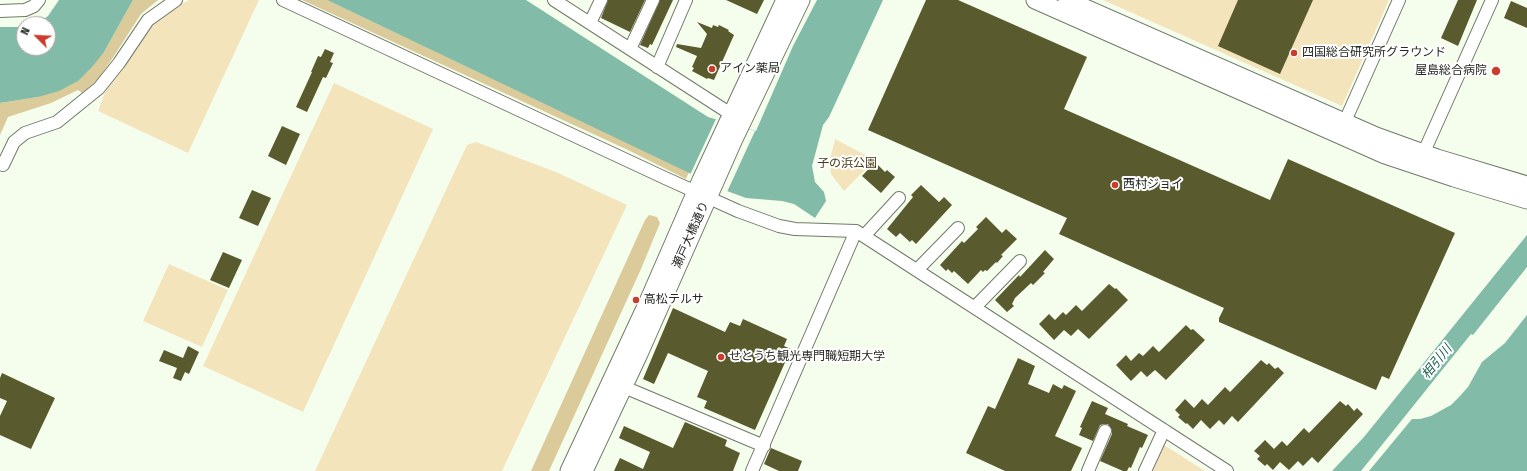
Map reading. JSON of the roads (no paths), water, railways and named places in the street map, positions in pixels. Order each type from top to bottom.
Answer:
[{"type":"street","points":[[0,11],[25,10],[34,6],[40,0]]},
{"type":"street","points":[[3,165],[14,142],[25,133],[57,122],[99,88],[119,63],[148,20],[176,0]]},
{"type":"street","points":[[283,0],[705,189],[738,210],[779,226],[796,229],[860,233],[1227,471]]},
{"type":"street","points":[[554,0],[657,67],[736,121]]},
{"type":"street","points":[[590,23],[601,0]]},
{"type":"street","points":[[630,50],[653,0]]},
{"type":"street","points":[[657,67],[686,0]]},
{"type":"street","name":"瀬戸大橋通り","points":[[569,471],[644,311],[705,189],[736,121],[785,0]]},
{"type":"street","name":"瀬戸大橋通り","points":[[736,121],[801,0]]},
{"type":"street","points":[[1034,0],[1341,128],[1527,185]]},
{"type":"street","points":[[1068,0],[1341,128],[1400,160],[1527,200]]},
{"type":"street","points":[[1341,128],[1399,0]]},
{"type":"street","points":[[1423,154],[1492,0]]},
{"type":"street","name":"瀬戸大橋通り","points":[[584,471],[624,387],[705,189]]},
{"type":"street","points":[[752,471],[860,233],[899,198]]},
{"type":"street","points":[[918,270],[958,228]]},
{"type":"street","points":[[975,307],[1020,261]]},
{"type":"street","points":[[624,387],[764,446]]},
{"type":"street","points":[[1145,471],[1164,430]]},
{"type":"street","points":[[1088,471],[1105,431]]},
{"type":"water","points":[[59,0],[133,0],[104,52],[78,81],[59,91],[38,97],[0,103],[0,27],[16,27],[16,56],[56,56],[56,16],[48,16]]},
{"type":"water","points":[[327,0],[526,0],[708,117],[756,131],[793,46],[817,0],[883,0],[829,117],[823,125],[812,166],[815,182],[824,192],[826,201],[815,218],[794,204],[782,201],[746,198],[727,191]]},
{"type":"water","name":"相引川","points":[[1527,235],[1527,267],[1361,471],[1332,471],[1364,437]]},
{"type":"water","points":[[1527,315],[1527,471],[1369,471],[1412,419],[1420,419],[1431,416],[1451,405],[1468,387],[1482,362],[1505,343]]},
{"type":"place","name":"四国総合研究所グラウンド","points":[[1294,53]]},
{"type":"place","name":"アイン薬局","points":[[712,69]]},
{"type":"place","name":"屋島総合病院","points":[[1496,71]]},
{"type":"place","name":"西村ジョイ","points":[[1115,185]]},
{"type":"place","name":"高松テルサ","points":[[636,300]]},
{"type":"place","name":"せとうち観光専門職短期大学","points":[[721,357]]},
{"type":"park label","name":"子の浜公園","points":[[847,164]]}]
